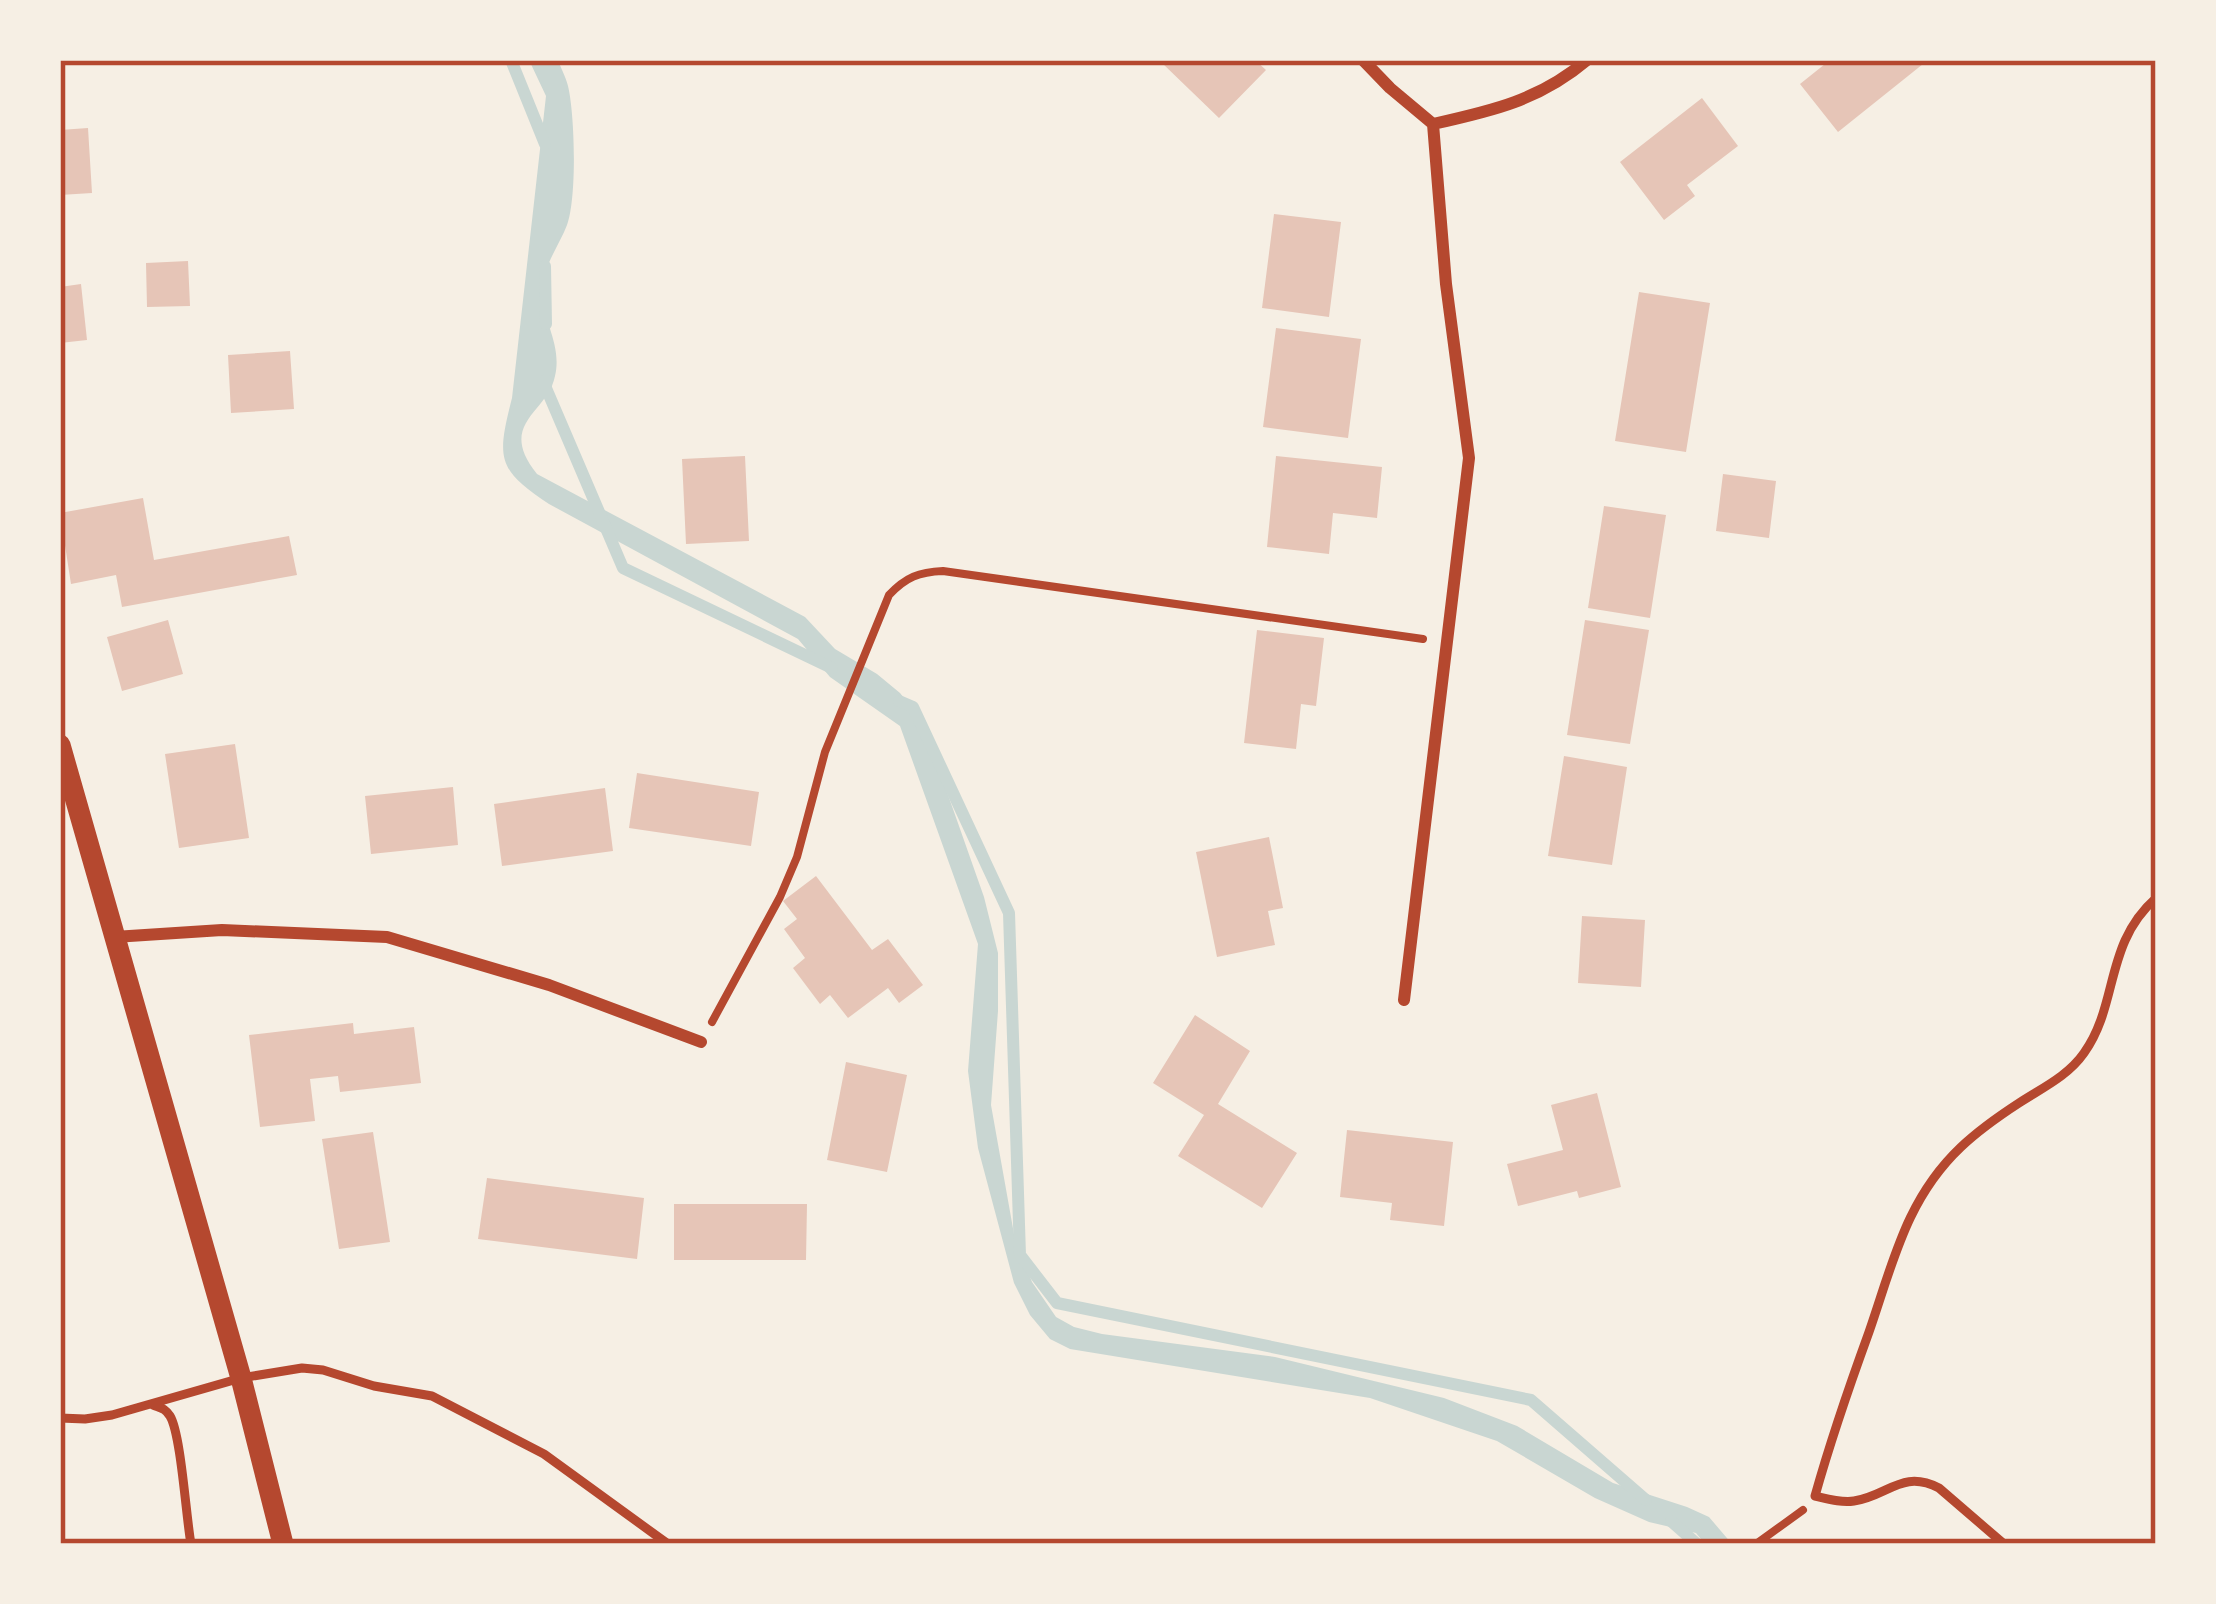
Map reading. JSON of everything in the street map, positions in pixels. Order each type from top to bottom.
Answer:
[{"type":"street","points":[[1363,60],[1433,124],[1446,284],[1469,458],[1404,1000]]},
{"type":"street","points":[[1433,124],[1499,110],[1562,82],[1587,60]]},
{"type":"street","points":[[60,745],[241,1378],[283,1544]]},
{"type":"street","points":[[113,937],[222,931],[387,937],[549,985],[701,1042]]},
{"type":"lane","points":[[2004,1544],[1929,1483],[1906,1481],[1851,1502],[1815,1496],[1840,1409],[1913,1208],[1961,1147],[2083,1056],[2099,1022],[2122,942],[2156,898]]},
{"type":"lane","points":[[60,1418],[85,1419],[241,1378],[302,1368],[322,1370],[374,1386],[432,1396],[544,1454],[668,1544]]},
{"type":"lane","points":[[150,1404],[170,1415],[176,1435],[191,1544]]},
{"type":"path","points":[[701,1042],[780,897],[797,857],[825,752],[890,595],[903,580],[943,571],[1448,643]]},
{"type":"path","points":[[1756,1544],[1815,1496]]},
{"type":"shaded area","points":[[529,60],[558,60],[570,99],[574,156],[567,225],[542,285],[557,365],[551,389],[523,430],[526,457],[537,474],[805,617],[835,649],[900,693],[922,721],[984,897],[998,953],[991,1105],[1014,1234],[1032,1282],[1056,1317],[1102,1334],[1275,1357],[1444,1398],[1517,1426],[1613,1483],[1709,1517],[1732,1544],[1705,1544],[1696,1533],[1649,1522],[1595,1498],[1497,1441],[1370,1398],[1070,1349],[1050,1339],[1030,1315],[1014,1283],[978,1148],[968,1071],[978,944],[900,726],[830,677],[798,639],[549,504],[519,481],[505,460],[504,435],[546,96]]},
{"type":"building","points":[[1255,60],[1266,70],[1219,118],[1162,63]]},
{"type":"building","points":[[1830,60],[1928,60],[1838,132],[1800,84]]},
{"type":"building","points":[[1702,98],[1738,146],[1687,185],[1695,196],[1664,220],[1620,162]]},
{"type":"building","points":[[88,128],[92,193],[60,195],[60,130]]},
{"type":"building","points":[[1274,214],[1341,222],[1329,317],[1262,308]]},
{"type":"building","points":[[188,261],[190,306],[147,307],[146,263]]},
{"type":"building","points":[[81,284],[87,340],[60,343],[60,287]]},
{"type":"building","points":[[1639,292],[1710,303],[1686,452],[1615,441]]},
{"type":"building","points":[[1276,328],[1361,339],[1348,438],[1263,427]]},
{"type":"building","points":[[290,351],[294,409],[231,413],[228,355]]},
{"type":"building","points":[[745,456],[749,541],[686,544],[682,459]]},
{"type":"building","points":[[1276,456],[1382,467],[1377,518],[1333,513],[1329,554],[1267,547]]},
{"type":"building","points":[[1723,474],[1776,481],[1769,538],[1716,531]]},
{"type":"building","points":[[143,498],[154,560],[289,536],[297,575],[122,607],[116,575],[71,584],[60,513]]},
{"type":"building","points":[[1604,506],[1666,515],[1650,618],[1588,608]]},
{"type":"building","points":[[168,620],[183,674],[122,691],[107,637]]},
{"type":"building","points":[[1585,620],[1649,630],[1630,744],[1567,735]]},
{"type":"building","points":[[1257,630],[1324,638],[1316,706],[1301,704],[1296,749],[1244,743]]},
{"type":"building","points":[[235,744],[249,838],[179,848],[165,754]]},
{"type":"building","points":[[1564,756],[1627,767],[1612,865],[1548,856]]},
{"type":"building","points":[[637,773],[759,792],[751,846],[629,828]]},
{"type":"building","points":[[453,787],[458,845],[371,854],[365,796]]},
{"type":"building","points":[[605,788],[613,851],[502,866],[494,804]]},
{"type":"building","points":[[1269,837],[1283,908],[1268,911],[1275,945],[1217,957],[1196,852]]},
{"type":"building","points":[[816,876],[872,950],[888,939],[923,985],[899,1003],[888,988],[848,1018],[830,995],[820,1004],[793,968],[805,958],[784,929],[797,919],[783,901]]},
{"type":"building","points":[[1582,916],[1645,920],[1641,987],[1578,983]]},
{"type":"building","points":[[1195,1015],[1250,1051],[1218,1104],[1297,1153],[1262,1208],[1178,1156],[1204,1115],[1153,1083]]},
{"type":"building","points":[[353,1023],[354,1034],[414,1027],[421,1083],[340,1092],[338,1076],[310,1079],[315,1121],[260,1127],[249,1035]]},
{"type":"building","points":[[846,1062],[907,1075],[887,1172],[827,1160]]},
{"type":"building","points":[[1597,1093],[1621,1187],[1579,1198],[1577,1191],[1518,1206],[1507,1164],[1563,1150],[1551,1105]]},
{"type":"building","points":[[1347,1130],[1453,1142],[1444,1226],[1390,1220],[1392,1203],[1340,1197]]},
{"type":"building","points":[[373,1132],[390,1242],[339,1249],[322,1139]]},
{"type":"building","points":[[487,1178],[644,1198],[637,1259],[478,1239]]},
{"type":"building","points":[[674,1204],[807,1204],[806,1260],[674,1260]]},
{"type":"waterway","points":[[511,60],[545,144]]},
{"type":"waterway","points":[[545,266],[546,324]]},
{"type":"waterway","points":[[546,380],[623,568],[832,668]]},
{"type":"waterway","points":[[899,701],[913,707],[1009,913],[1020,1255],[1057,1303],[1531,1400],[1646,1500]]},
{"type":"waterway","points":[[1671,1521],[1697,1544]]}]
